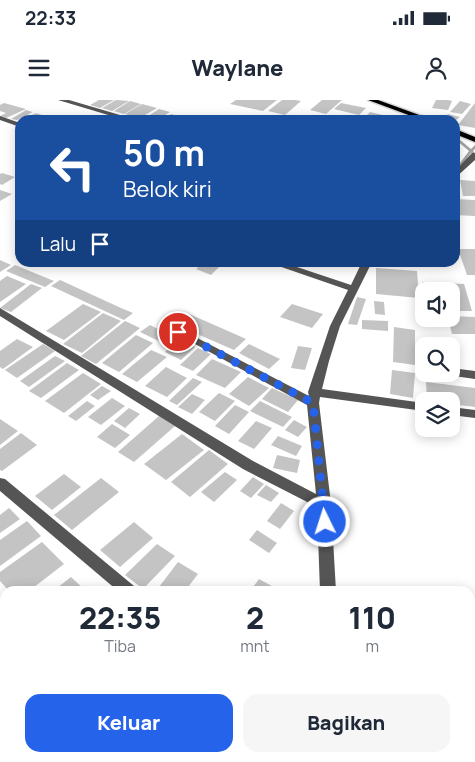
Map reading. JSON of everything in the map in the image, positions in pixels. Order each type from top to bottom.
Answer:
[{"type":"main road","points":[[371,100],[414,115]]},
{"type":"main road","points":[[460,133],[475,140]]},
{"type":"street","points":[[61,100],[115,115]]},
{"type":"street","points":[[0,118],[15,123]]},
{"type":"street","points":[[460,171],[475,155]]},
{"type":"street","points":[[286,267],[354,289]]},
{"type":"street","points":[[328,586],[324,504],[314,398],[335,326],[365,267]]},
{"type":"street","points":[[0,311],[248,464],[324,504]]},
{"type":"street","points":[[178,332],[314,398],[415,406]]},
{"type":"street","points":[[460,373],[475,375]]},
{"type":"street","points":[[460,412],[475,414]]},
{"type":"street","points":[[0,483],[123,586]]},
{"type":"building","points":[[99,100],[114,100],[100,108],[90,105]]},
{"type":"building","points":[[116,100],[129,101],[112,111],[102,108]]},
{"type":"building","points":[[236,100],[277,100],[263,111],[230,104]]},
{"type":"building","points":[[282,100],[301,101],[285,115],[268,111]]},
{"type":"building","points":[[322,100],[342,100],[326,114],[310,110]]},
{"type":"building","points":[[436,100],[452,101],[448,110],[432,108]]},
{"type":"building","points":[[130,101],[141,104],[124,114],[114,111]]},
{"type":"building","points":[[460,101],[471,104],[462,114],[450,112]]},
{"type":"building","points":[[4,103],[26,109],[6,118],[0,116],[6,113],[0,111],[0,105]]},
{"type":"building","points":[[341,103],[366,108],[359,115],[334,109]]},
{"type":"building","points":[[475,103],[475,128],[460,125],[460,122]]},
{"type":"building","points":[[142,104],[157,108],[145,115],[125,114]]},
{"type":"building","points":[[159,109],[170,112],[165,115],[150,115]]},
{"type":"building","points":[[26,110],[33,112],[27,115],[18,115]]},
{"type":"building","points":[[370,112],[383,115],[367,115]]},
{"type":"building","points":[[0,174],[15,177],[2,185],[0,184]]},
{"type":"building","points":[[460,180],[475,181],[475,196],[463,196]]},
{"type":"building","points":[[0,190],[12,194],[0,201]]},
{"type":"building","points":[[460,199],[475,200],[475,216],[460,215]]},
{"type":"building","points":[[460,249],[475,249],[475,275],[467,275],[460,255]]},
{"type":"building","points":[[0,260],[11,265],[0,272]]},
{"type":"building","points":[[15,265],[15,267],[20,267],[54,281],[45,287],[6,271]]},
{"type":"building","points":[[198,267],[219,267],[211,275],[196,269]]},
{"type":"building","points":[[376,268],[417,271],[418,282],[415,282],[415,298],[376,294]]},
{"type":"building","points":[[7,276],[26,284],[0,302],[0,281]]},
{"type":"building","points":[[60,280],[133,313],[124,320],[51,286]]},
{"type":"building","points":[[31,284],[42,288],[11,312],[0,308]]},
{"type":"building","points":[[460,284],[464,284],[472,311],[460,311]]},
{"type":"building","points":[[357,297],[366,299],[357,325],[348,324]]},
{"type":"building","points":[[374,301],[384,302],[385,315],[375,314]]},
{"type":"building","points":[[83,304],[101,312],[64,340],[46,331]]},
{"type":"building","points":[[292,304],[323,314],[312,328],[280,317]]},
{"type":"building","points":[[103,313],[121,321],[82,353],[63,344]]},
{"type":"building","points":[[187,313],[246,339],[234,350],[174,324]]},
{"type":"building","points":[[460,316],[475,317],[475,334],[452,334],[450,327],[460,327]]},
{"type":"building","points":[[362,320],[388,321],[388,331],[362,329]]},
{"type":"building","points":[[125,321],[140,328],[96,364],[81,356]]},
{"type":"building","points":[[150,325],[174,337],[165,344],[140,332]]},
{"type":"building","points":[[394,327],[415,330],[415,365],[393,362]]},
{"type":"building","points":[[136,335],[153,343],[119,372],[102,363]]},
{"type":"building","points":[[17,339],[33,347],[3,369],[0,367],[0,351]]},
{"type":"building","points":[[179,340],[195,347],[181,360],[165,352]]},
{"type":"building","points":[[43,344],[55,351],[17,378],[5,370]]},
{"type":"building","points":[[249,344],[280,359],[269,369],[239,353]]},
{"type":"building","points":[[298,346],[312,348],[305,370],[291,368]]},
{"type":"building","points":[[198,348],[211,354],[193,371],[180,365]]},
{"type":"building","points":[[151,350],[167,357],[137,382],[122,374]]},
{"type":"building","points":[[55,356],[65,361],[29,387],[20,381]]},
{"type":"building","points":[[212,359],[241,372],[225,388],[196,375]]},
{"type":"building","points":[[67,363],[79,370],[41,398],[29,391]]},
{"type":"building","points":[[166,367],[187,378],[167,397],[145,386]]},
{"type":"building","points":[[392,370],[415,373],[413,398],[390,394]]},
{"type":"building","points":[[83,373],[101,384],[64,413],[45,401]]},
{"type":"building","points":[[248,377],[269,388],[249,406],[229,394]]},
{"type":"building","points":[[193,378],[202,382],[177,405],[169,401]]},
{"type":"building","points":[[426,382],[475,388],[475,407],[460,405],[460,392],[427,392]]},
{"type":"building","points":[[102,386],[111,391],[98,400],[90,395]]},
{"type":"building","points":[[272,388],[298,400],[288,412],[262,399]]},
{"type":"building","points":[[219,393],[235,401],[215,421],[199,412]]},
{"type":"building","points":[[192,394],[205,400],[192,414],[178,407]]},
{"type":"building","points":[[112,398],[125,406],[101,425],[88,417]]},
{"type":"building","points":[[87,401],[95,406],[76,421],[68,416]]},
{"type":"building","points":[[260,401],[292,417],[283,427],[250,411]]},
{"type":"building","points":[[235,405],[249,412],[229,434],[215,426]]},
{"type":"building","points":[[129,408],[140,414],[125,428],[114,421]]},
{"type":"building","points":[[159,416],[175,426],[134,462],[118,452]]},
{"type":"building","points":[[0,419],[18,431],[0,445]]},
{"type":"building","points":[[294,420],[307,427],[298,437],[285,430]]},
{"type":"building","points":[[256,421],[272,428],[254,449],[238,441]]},
{"type":"building","points":[[112,424],[130,435],[115,448],[97,437]]},
{"type":"building","points":[[21,433],[37,445],[2,471],[0,470],[0,449]]},
{"type":"building","points":[[182,434],[204,450],[166,480],[144,464]]},
{"type":"building","points":[[278,436],[302,446],[296,456],[271,445]]},
{"type":"building","points":[[209,450],[228,464],[190,497],[171,482]]},
{"type":"building","points":[[277,455],[300,460],[297,473],[273,468]]},
{"type":"building","points":[[225,472],[237,480],[214,502],[201,492]]},
{"type":"building","points":[[64,474],[81,487],[52,510],[35,496]]},
{"type":"building","points":[[253,477],[264,484],[251,498],[240,491]]},
{"type":"building","points":[[101,478],[119,492],[72,530],[54,515]]},
{"type":"building","points":[[266,485],[279,493],[271,502],[257,495]]},
{"type":"building","points":[[281,503],[294,511],[280,529],[267,521]]},
{"type":"building","points":[[9,508],[20,519],[0,533],[0,515]]},
{"type":"building","points":[[27,521],[41,536],[0,566],[0,540]]},
{"type":"building","points":[[134,522],[153,538],[120,567],[100,550]]},
{"type":"building","points":[[257,530],[277,543],[269,553],[249,540]]},
{"type":"building","points":[[42,542],[64,564],[35,586],[4,586],[0,581],[0,572]]},
{"type":"building","points":[[157,544],[175,556],[146,586],[139,586],[125,575]]},
{"type":"building","points":[[178,562],[198,574],[189,586],[160,586]]},
{"type":"building","points":[[71,577],[81,586],[59,586]]},
{"type":"building","points":[[259,579],[272,586],[254,586]]},
{"type":"waterway","points":[[460,141],[471,151]]},
{"type":"waterway","points":[[471,151],[475,146]]},
{"type":"waterway","points":[[460,166],[471,151]]},
{"type":"route","points":[[178,332],[313,403],[325,522]]}]
